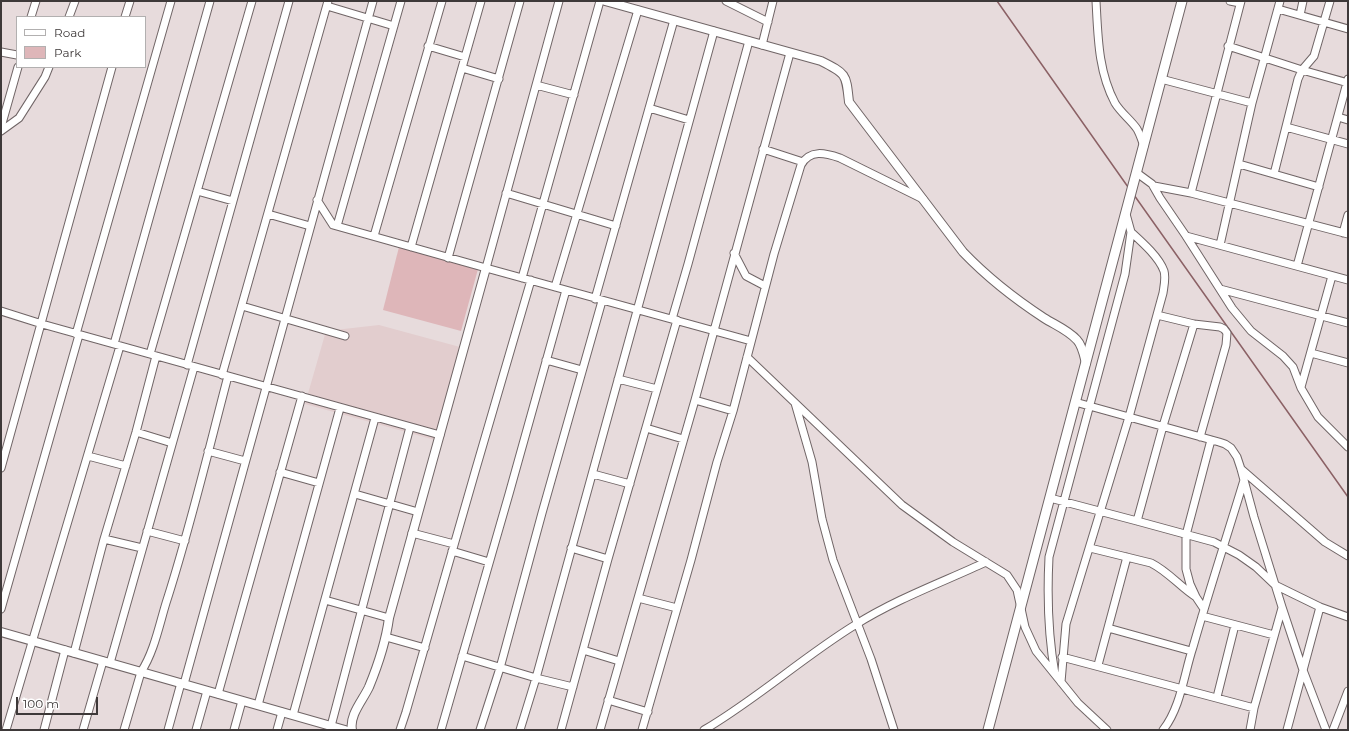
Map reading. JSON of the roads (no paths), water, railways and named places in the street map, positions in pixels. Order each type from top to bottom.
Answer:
[{"type":"main road","points":[[988,730],[1182,1]]},
{"type":"street","points":[[31,16],[36,1]]},
{"type":"street","points":[[69,16],[75,1]]},
{"type":"street","points":[[125,16],[130,1]]},
{"type":"street","points":[[1,609],[171,1]]},
{"type":"street","points":[[6,730],[88,456],[210,1]]},
{"type":"street","points":[[74,653],[104,539],[136,432],[153,355],[197,191],[252,1]]},
{"type":"street","points":[[83,730],[142,548],[172,443],[233,201],[289,1]]},
{"type":"street","points":[[168,730],[266,387],[372,1]]},
{"type":"street","points":[[337,226],[401,1]]},
{"type":"street","points":[[374,236],[442,1]]},
{"type":"street","points":[[411,247],[481,1]]},
{"type":"street","points":[[448,258],[520,1]]},
{"type":"street","points":[[352,730],[352,720],[368,688],[386,637],[389,618],[412,533],[559,1]]},
{"type":"street","points":[[522,278],[600,1]]},
{"type":"street","points":[[605,1],[750,41],[821,62],[839,70],[847,80],[849,102],[963,252],[978,268],[1043,318],[1068,332],[1078,341],[1086,362]]},
{"type":"street","points":[[726,1],[768,22]]},
{"type":"street","points":[[762,45],[773,1]]},
{"type":"street","points":[[1096,1],[1099,51],[1107,85],[1123,115],[1137,129],[1144,147]]},
{"type":"street","points":[[1191,193],[1240,2],[1230,1]]},
{"type":"street","points":[[1220,245],[1252,103],[1280,1]]},
{"type":"street","points":[[1300,14],[1303,1]]},
{"type":"street","points":[[1274,174],[1298,79],[1302,70],[1314,56],[1330,1]]},
{"type":"street","points":[[124,730],[141,672],[152,646],[181,558],[208,452],[242,306],[328,4],[394,26]]},
{"type":"street","points":[[1278,9],[1300,14],[1348,29]]},
{"type":"street","points":[[555,287],[638,10]]},
{"type":"street","points":[[480,730],[500,668],[582,370],[616,226],[674,20]]},
{"type":"street","points":[[520,730],[593,474],[714,31]]},
{"type":"street","points":[[561,730],[657,389],[688,264],[750,41]]},
{"type":"street","points":[[428,46],[465,57]]},
{"type":"street","points":[[1228,46],[1302,70],[1348,81],[1297,266]]},
{"type":"street","points":[[1,52],[16,55]]},
{"type":"street","points":[[600,730],[695,400],[734,253],[790,53]]},
{"type":"street","points":[[1,127],[18,68]]},
{"type":"street","points":[[1,131],[19,118],[45,77],[49,68]]},
{"type":"street","points":[[1,468],[112,68]]},
{"type":"street","points":[[462,68],[499,78]]},
{"type":"street","points":[[1161,78],[1252,103]]},
{"type":"street","points":[[536,85],[574,95]]},
{"type":"street","points":[[649,108],[689,120]]},
{"type":"street","points":[[1338,117],[1348,120]]},
{"type":"street","points":[[1286,128],[1348,144]]},
{"type":"street","points":[[763,149],[803,162]]},
{"type":"street","points":[[642,730],[732,411],[765,286],[803,162],[805,159],[818,154],[826,153],[840,158],[923,199]]},
{"type":"street","points":[[1239,164],[1319,187]]},
{"type":"street","points":[[1137,173],[1154,186],[1160,198],[1232,308],[1251,331],[1283,356],[1293,367],[1301,388],[1318,417],[1348,447]]},
{"type":"street","points":[[1154,186],[1191,193],[1345,233],[1348,215]]},
{"type":"street","points":[[197,191],[233,201]]},
{"type":"street","points":[[506,193],[616,226]]},
{"type":"street","points":[[317,200],[333,225],[598,300],[674,319],[750,341]]},
{"type":"street","points":[[268,214],[310,226]]},
{"type":"street","points":[[1055,675],[1050,645],[1048,571],[1052,546],[1125,274],[1131,232],[1126,214]]},
{"type":"street","points":[[1061,682],[1066,624],[1129,417],[1165,280],[1164,271],[1160,262],[1131,232]]},
{"type":"street","points":[[1186,236],[1348,280]]},
{"type":"street","points":[[734,253],[746,276],[765,286]]},
{"type":"street","points":[[1301,388],[1332,276]]},
{"type":"street","points":[[400,730],[531,280]]},
{"type":"street","points":[[1220,289],[1348,322]]},
{"type":"street","points":[[441,730],[566,290]]},
{"type":"street","points":[[242,306],[345,336]]},
{"type":"street","points":[[1,311],[225,376],[440,435]]},
{"type":"street","points":[[1157,315],[1194,324],[1220,327],[1227,333],[1227,338],[1200,437]]},
{"type":"street","points":[[1137,521],[1163,426],[1194,324]]},
{"type":"street","points":[[1311,353],[1348,362]]},
{"type":"street","points":[[746,357],[902,505],[953,542],[1002,571],[1010,579],[1017,590],[1025,627],[1036,651],[1078,703],[1107,730]]},
{"type":"street","points":[[546,360],[582,370]]},
{"type":"street","points":[[618,379],[657,389]]},
{"type":"street","points":[[218,694],[302,396]]},
{"type":"street","points":[[695,400],[732,411]]},
{"type":"street","points":[[1075,402],[1225,444],[1231,448],[1237,457],[1282,607],[1303,670],[1326,730]]},
{"type":"street","points":[[795,403],[812,462],[822,519],[832,560],[871,659],[894,730]]},
{"type":"street","points":[[258,705],[340,408]]},
{"type":"street","points":[[293,715],[375,418]]},
{"type":"street","points":[[331,726],[410,427]]},
{"type":"street","points":[[646,428],[683,439]]},
{"type":"street","points":[[136,432],[172,443]]},
{"type":"street","points":[[1211,440],[1186,535],[1186,569],[1190,584],[1203,612],[1235,625],[1274,635]]},
{"type":"street","points":[[208,452],[245,461]]},
{"type":"street","points":[[88,456],[126,466]]},
{"type":"street","points":[[1241,469],[1324,542],[1348,556]]},
{"type":"street","points":[[280,472],[319,483]]},
{"type":"street","points":[[593,474],[630,484]]},
{"type":"street","points":[[1163,730],[1173,716],[1191,651],[1244,480]]},
{"type":"street","points":[[354,494],[418,512]]},
{"type":"street","points":[[1050,498],[1137,521],[1224,547],[1256,567],[1275,585],[1320,607],[1348,617]]},
{"type":"street","points":[[147,531],[185,541]]},
{"type":"street","points":[[412,533],[453,547],[489,562]]},
{"type":"street","points":[[104,539],[142,548]]},
{"type":"street","points":[[571,548],[608,559]]},
{"type":"street","points":[[1090,548],[1152,564],[1160,568],[1187,592],[1196,597]]},
{"type":"street","points":[[1098,666],[1127,557]]},
{"type":"street","points":[[704,730],[857,624],[903,598],[986,562]]},
{"type":"street","points":[[638,598],[677,608]]},
{"type":"street","points":[[325,600],[389,618]]},
{"type":"street","points":[[1250,730],[1254,708],[1282,607]]},
{"type":"street","points":[[1287,730],[1320,607]]},
{"type":"street","points":[[1217,697],[1235,625]]},
{"type":"street","points":[[1108,628],[1191,651]]},
{"type":"street","points":[[1,632],[345,730]]},
{"type":"street","points":[[386,637],[425,648]]},
{"type":"street","points":[[44,730],[65,650]]},
{"type":"street","points":[[583,650],[619,661]]},
{"type":"street","points":[[462,656],[500,668],[573,687]]},
{"type":"street","points":[[1062,657],[1182,687],[1254,708]]},
{"type":"street","points":[[196,730],[208,691]]},
{"type":"street","points":[[1333,730],[1348,692]]},
{"type":"street","points":[[608,700],[648,712]]},
{"type":"street","points":[[234,730],[242,701]]},
{"type":"street","points":[[277,730],[282,712]]},
{"type":"waterway","points":[[997,1],[1128,187]]},
{"type":"waterway","points":[[1134,195],[1348,497]]}]
